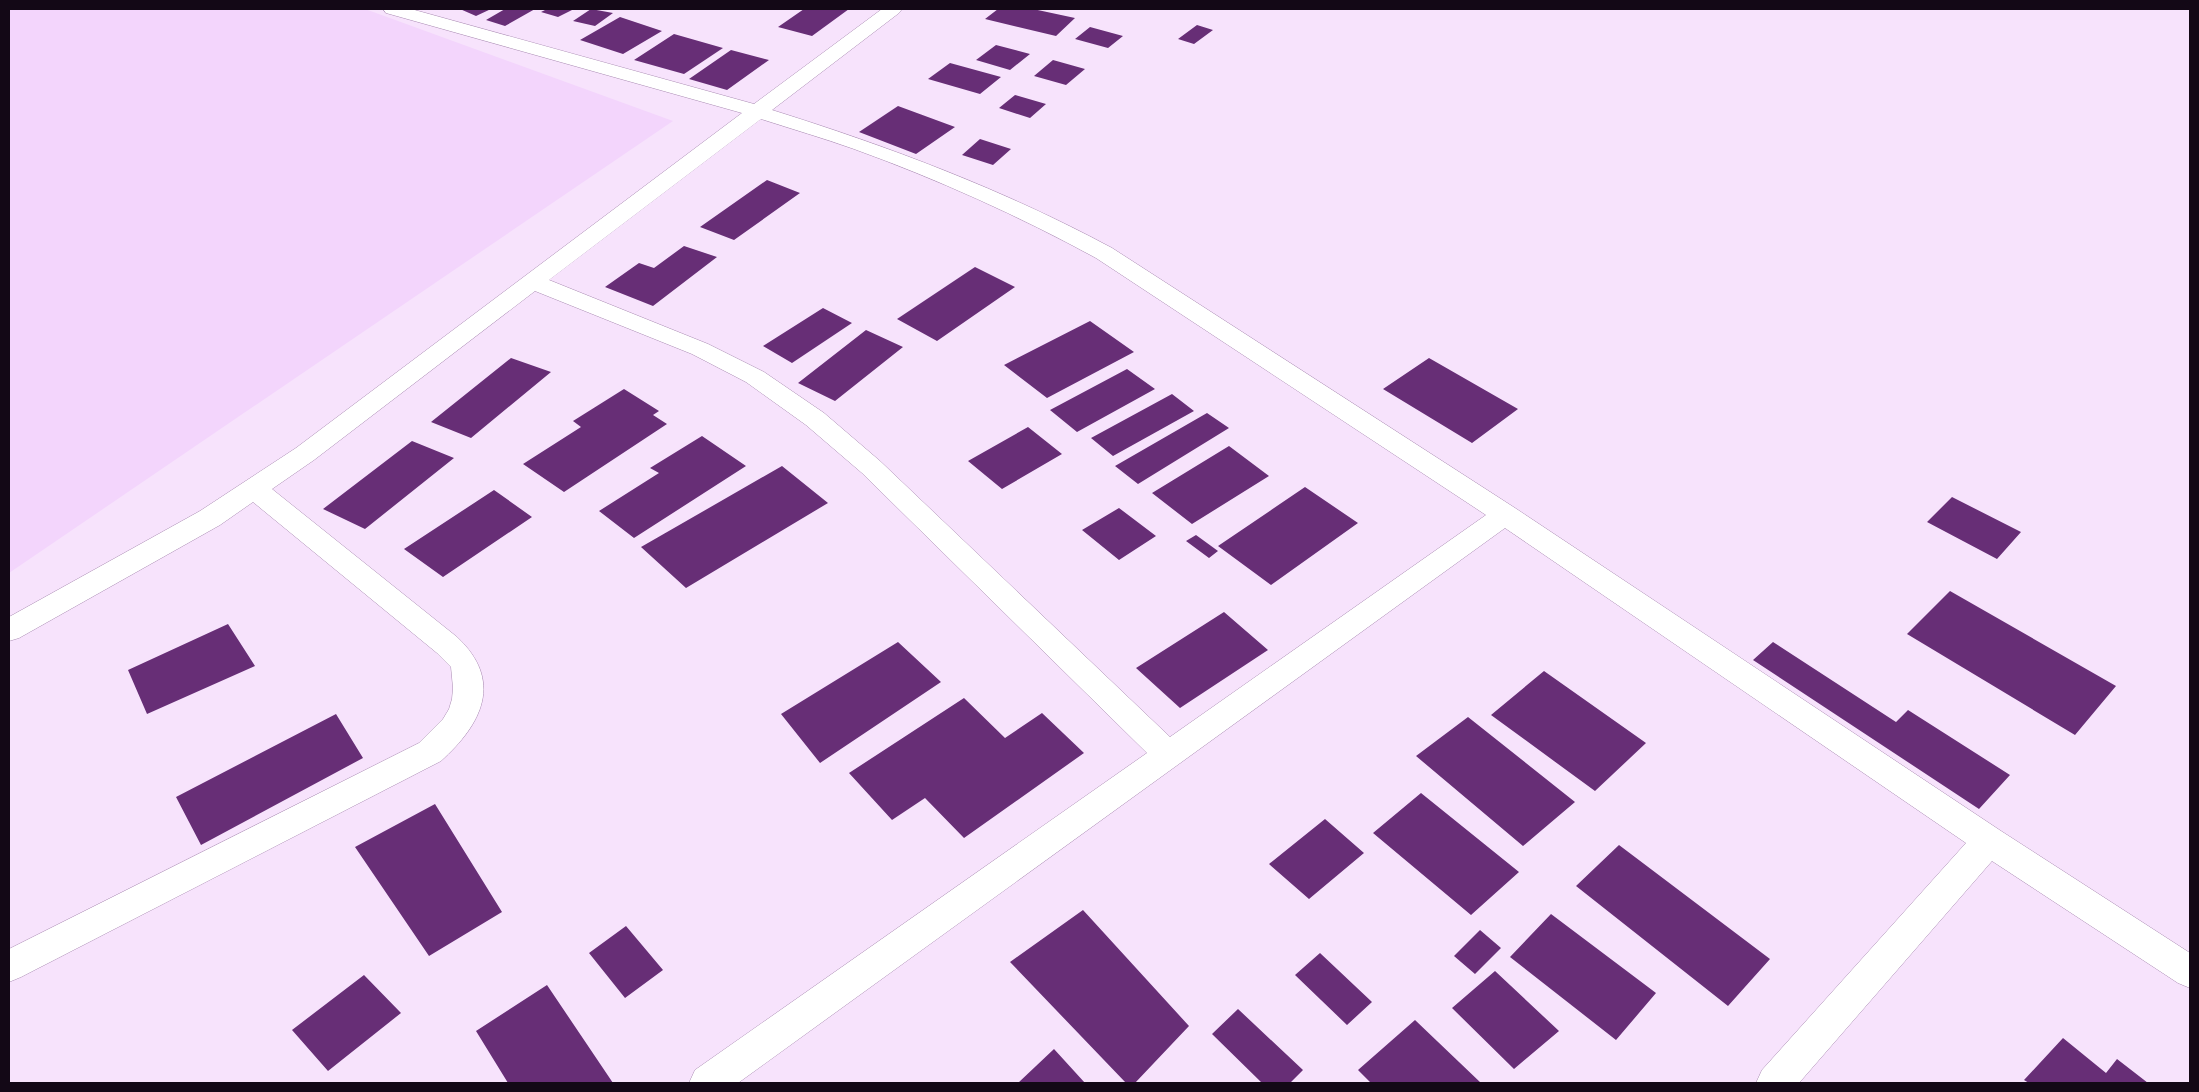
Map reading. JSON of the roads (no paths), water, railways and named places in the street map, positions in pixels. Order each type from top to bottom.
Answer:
[{"type":"street","points":[[392,9],[756,111],[862,145],[953,181],[1056,227],[1104,253],[1505,516],[1989,841],[2190,972]]},
{"type":"street","points":[[9,630],[210,518],[305,454],[531,281],[893,9]]},
{"type":"street","points":[[531,281],[700,349],[755,377],[815,419],[870,467],[1169,755]]},
{"type":"street","points":[[9,966],[430,752],[450,735],[462,718],[468,702],[468,683],[464,662],[447,645],[254,489]]},
{"type":"street","points":[[708,1083],[1505,516]]},
{"type":"street","points":[[1774,1083],[1989,841]]}]
